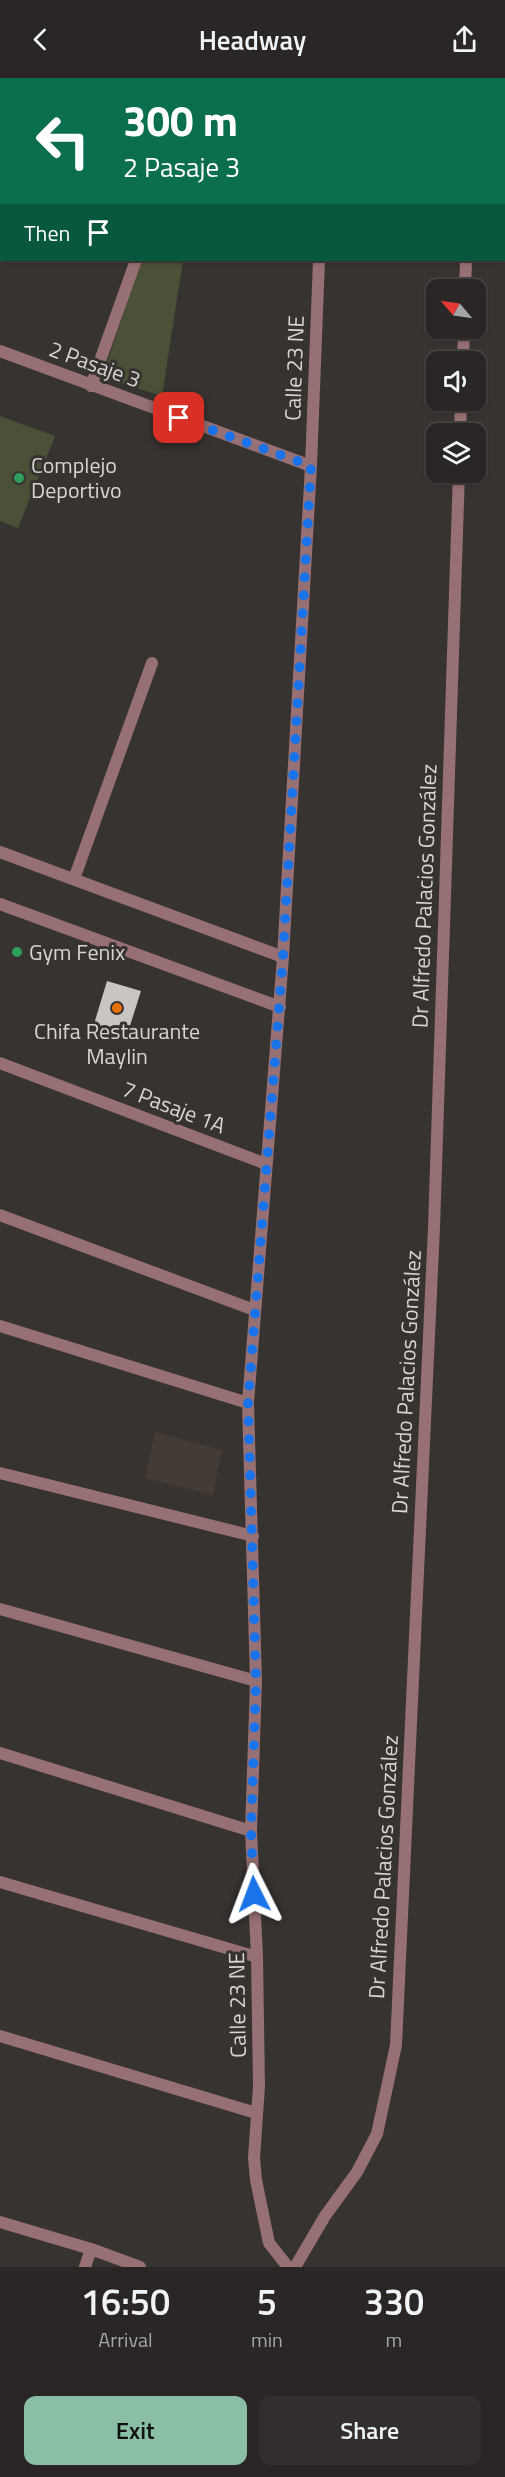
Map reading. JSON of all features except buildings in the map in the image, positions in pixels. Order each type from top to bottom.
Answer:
[{"type":"street","points":[[91,386],[136,261]]},
{"type":"street","name":"Calle 23 NE","points":[[288,2267],[269,2243],[256,2180],[254,2158],[259,2086],[257,1957],[251,1831],[256,1681],[248,1403],[280,1007],[311,466],[319,261]]},
{"type":"street","points":[[465,279],[466,261]]},
{"type":"street","name":"2 Pasaje 3","points":[[0,351],[311,466]]},
{"type":"street","name":"Dr Alfredo Palacios González","points":[[295,2267],[325,2216],[357,2172],[377,2134],[396,2045],[434,1228],[459,483]]},
{"type":"street","points":[[74,879],[152,663]]},
{"type":"street","points":[[0,852],[283,957]]},
{"type":"street","points":[[0,904],[280,1007]]},
{"type":"street","name":"7 Pasaje 1A","points":[[0,1063],[267,1164]]},
{"type":"street","points":[[0,1215],[254,1310]]},
{"type":"street","points":[[0,1326],[248,1403]]},
{"type":"street","points":[[0,1473],[253,1536]]},
{"type":"street","points":[[0,1609],[256,1681]]},
{"type":"street","points":[[0,1753],[251,1831]]},
{"type":"street","points":[[0,1882],[257,1957]]},
{"type":"street","points":[[0,2036],[256,2113]]},
{"type":"street","points":[[0,2222],[92,2249],[140,2267]]},
{"type":"street","points":[[85,2267],[92,2249]]},
{"type":"shaded area","points":[[155,1432],[222,1450],[213,1495],[145,1478]]},
{"type":"green space","points":[[142,261],[183,261],[162,396],[102,377]]},
{"type":"green space","name":"Complejo Deportivo","points":[[0,416],[55,436],[18,528],[0,521]]},
{"type":"place","name":"Complejo Deportivo","points":[[19,478]]},
{"type":"place","name":"Gym Fenix","points":[[17,952]]},
{"type":"place","name":"Chifa Restaurante Maylin","points":[[117,1008]]},
{"type":"route","points":[[179,418],[311,466],[280,1007],[248,1403],[256,1681],[251,1831],[254,1894]]}]
